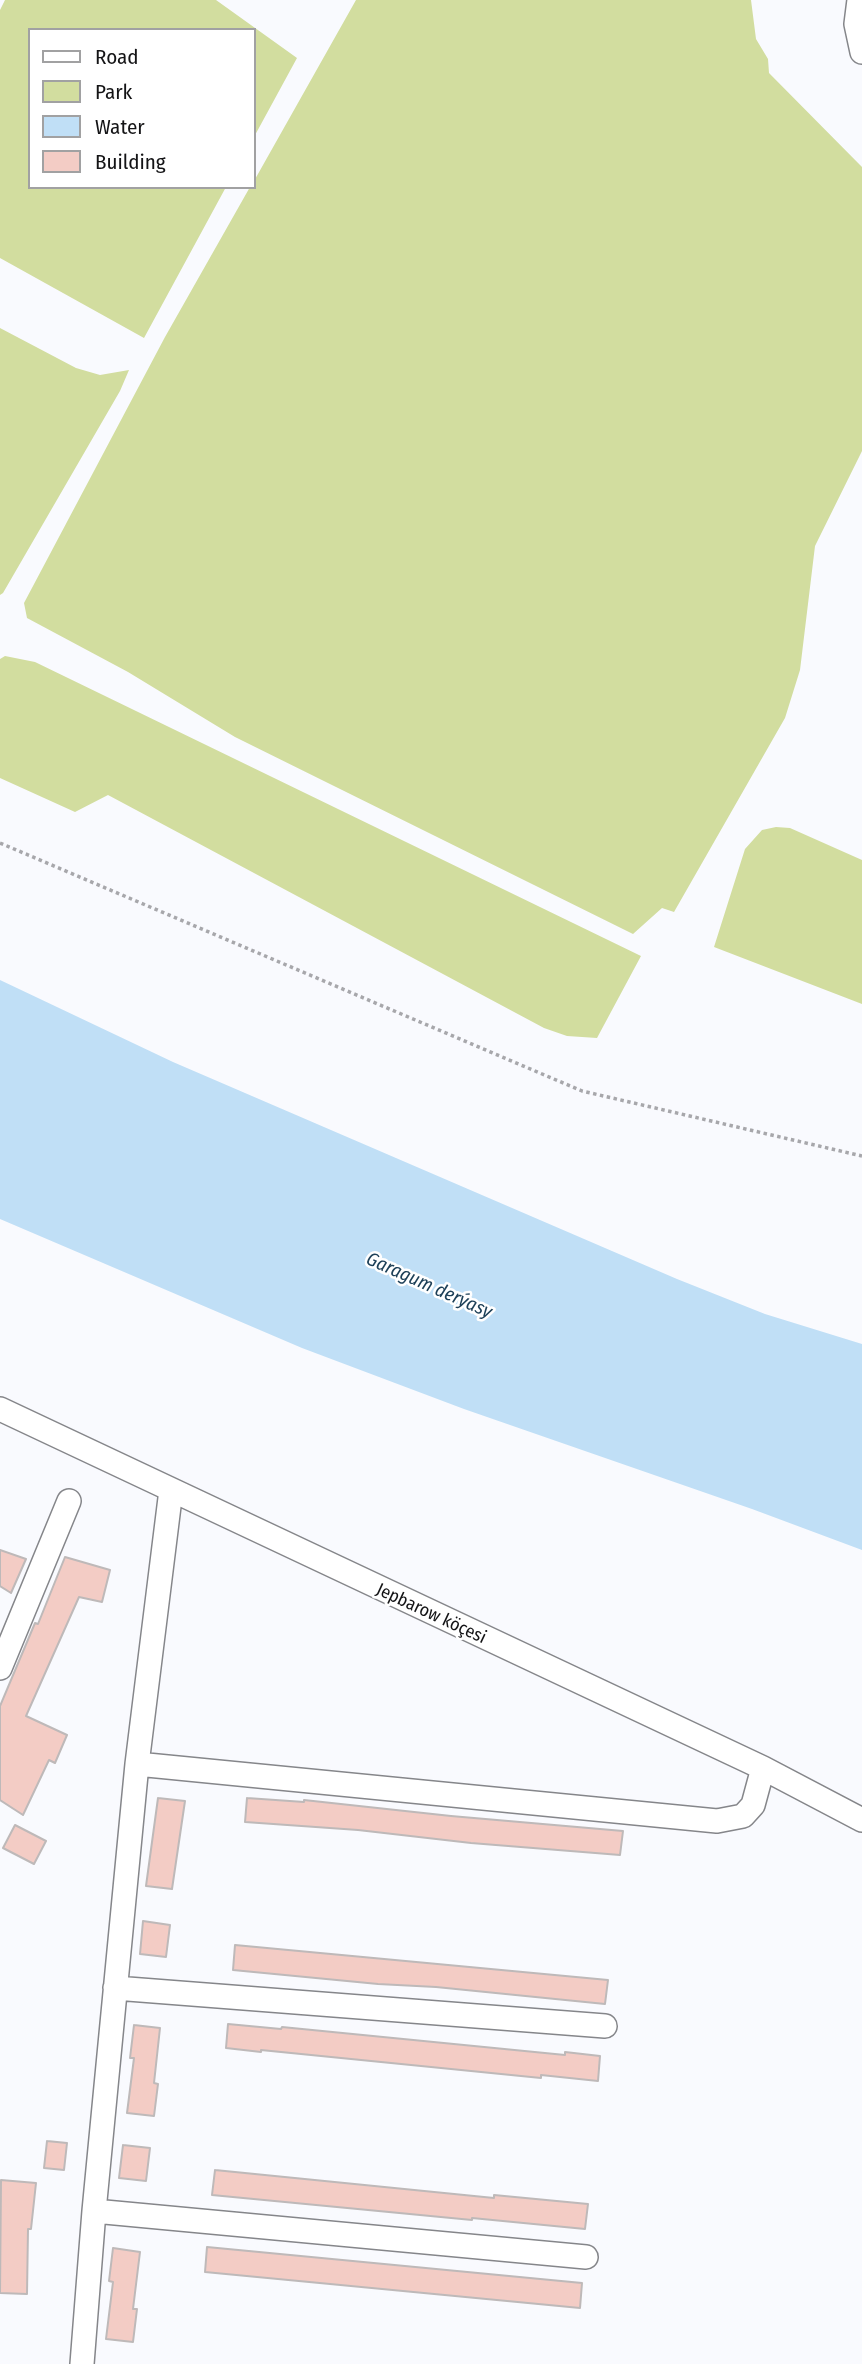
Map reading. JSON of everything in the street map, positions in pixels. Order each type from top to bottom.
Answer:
[{"type":"street","points":[[860,4],[856,24],[862,52]]},
{"type":"street","name":"Jepbarow köçesi","points":[[0,1409],[763,1768],[862,1820]]},
{"type":"street","points":[[82,2364],[137,1764],[171,1490]]},
{"type":"street","points":[[0,1668],[69,1501]]},
{"type":"street","points":[[137,1764],[717,1821],[743,1816],[754,1805],[763,1768]]},
{"type":"street","points":[[115,1988],[606,2026]]},
{"type":"street","points":[[94,2211],[586,2257]]},
{"type":"path","points":[[0,843],[582,1091],[862,1156]]},
{"type":"green space","points":[[5,0],[216,0],[255,28],[28,28],[28,189],[225,189],[144,338],[0,258],[0,10]]},
{"type":"green space","points":[[356,0],[751,0],[756,39],[768,59],[769,73],[862,167],[862,451],[815,546],[800,670],[785,718],[674,912],[662,908],[633,934],[235,737],[128,672],[27,618],[24,603],[165,337],[249,189],[256,189],[256,177]]},
{"type":"green space","points":[[256,29],[297,58],[256,133]]},
{"type":"green space","points":[[0,328],[76,368],[100,375],[129,370],[120,391],[0,595]]},
{"type":"green space","points":[[5,656],[35,662],[641,956],[597,1038],[567,1036],[544,1028],[108,795],[75,812],[0,778],[0,659]]},
{"type":"green space","points":[[790,828],[862,860],[862,1004],[714,947],[745,849],[762,830]]},
{"type":"water","name":"Garagum derýasy","points":[[0,980],[173,1062],[677,1279],[765,1314],[862,1344],[862,1550],[464,1409],[302,1348],[0,1219]]},
{"type":"building","points":[[0,1550],[26,1559],[11,1593],[0,1586]]},
{"type":"building","points":[[65,1557],[110,1570],[102,1602],[79,1597],[26,1716],[67,1735],[55,1763],[49,1760],[23,1815],[0,1800],[0,1706]]},
{"type":"building","points":[[158,1798],[185,1801],[172,1889],[146,1886]]},
{"type":"building","points":[[247,1798],[304,1800],[623,1831],[620,1855],[471,1843],[358,1830],[245,1822]]},
{"type":"building","points":[[15,1825],[46,1841],[34,1864],[3,1848]]},
{"type":"building","points":[[143,1921],[170,1925],[166,1957],[140,1954]]},
{"type":"building","points":[[235,1945],[608,1980],[605,2004],[233,1970]]},
{"type":"building","points":[[228,2024],[600,2056],[598,2081],[226,2048]]},
{"type":"building","points":[[134,2025],[160,2028],[154,2083],[158,2084],[154,2116],[127,2113],[134,2058],[130,2058]]},
{"type":"building","points":[[47,2141],[67,2143],[64,2170],[44,2168]]},
{"type":"building","points":[[123,2145],[150,2148],[146,2181],[119,2178]]},
{"type":"building","points":[[215,2170],[494,2198],[494,2195],[588,2204],[585,2229],[212,2195]]},
{"type":"building","points":[[1,2180],[36,2183],[31,2229],[28,2229],[27,2294],[0,2293]]},
{"type":"building","points":[[207,2247],[582,2283],[580,2308],[205,2272]]},
{"type":"building","points":[[113,2248],[140,2252],[133,2309],[137,2309],[133,2342],[106,2339],[113,2282],[109,2281]]}]
